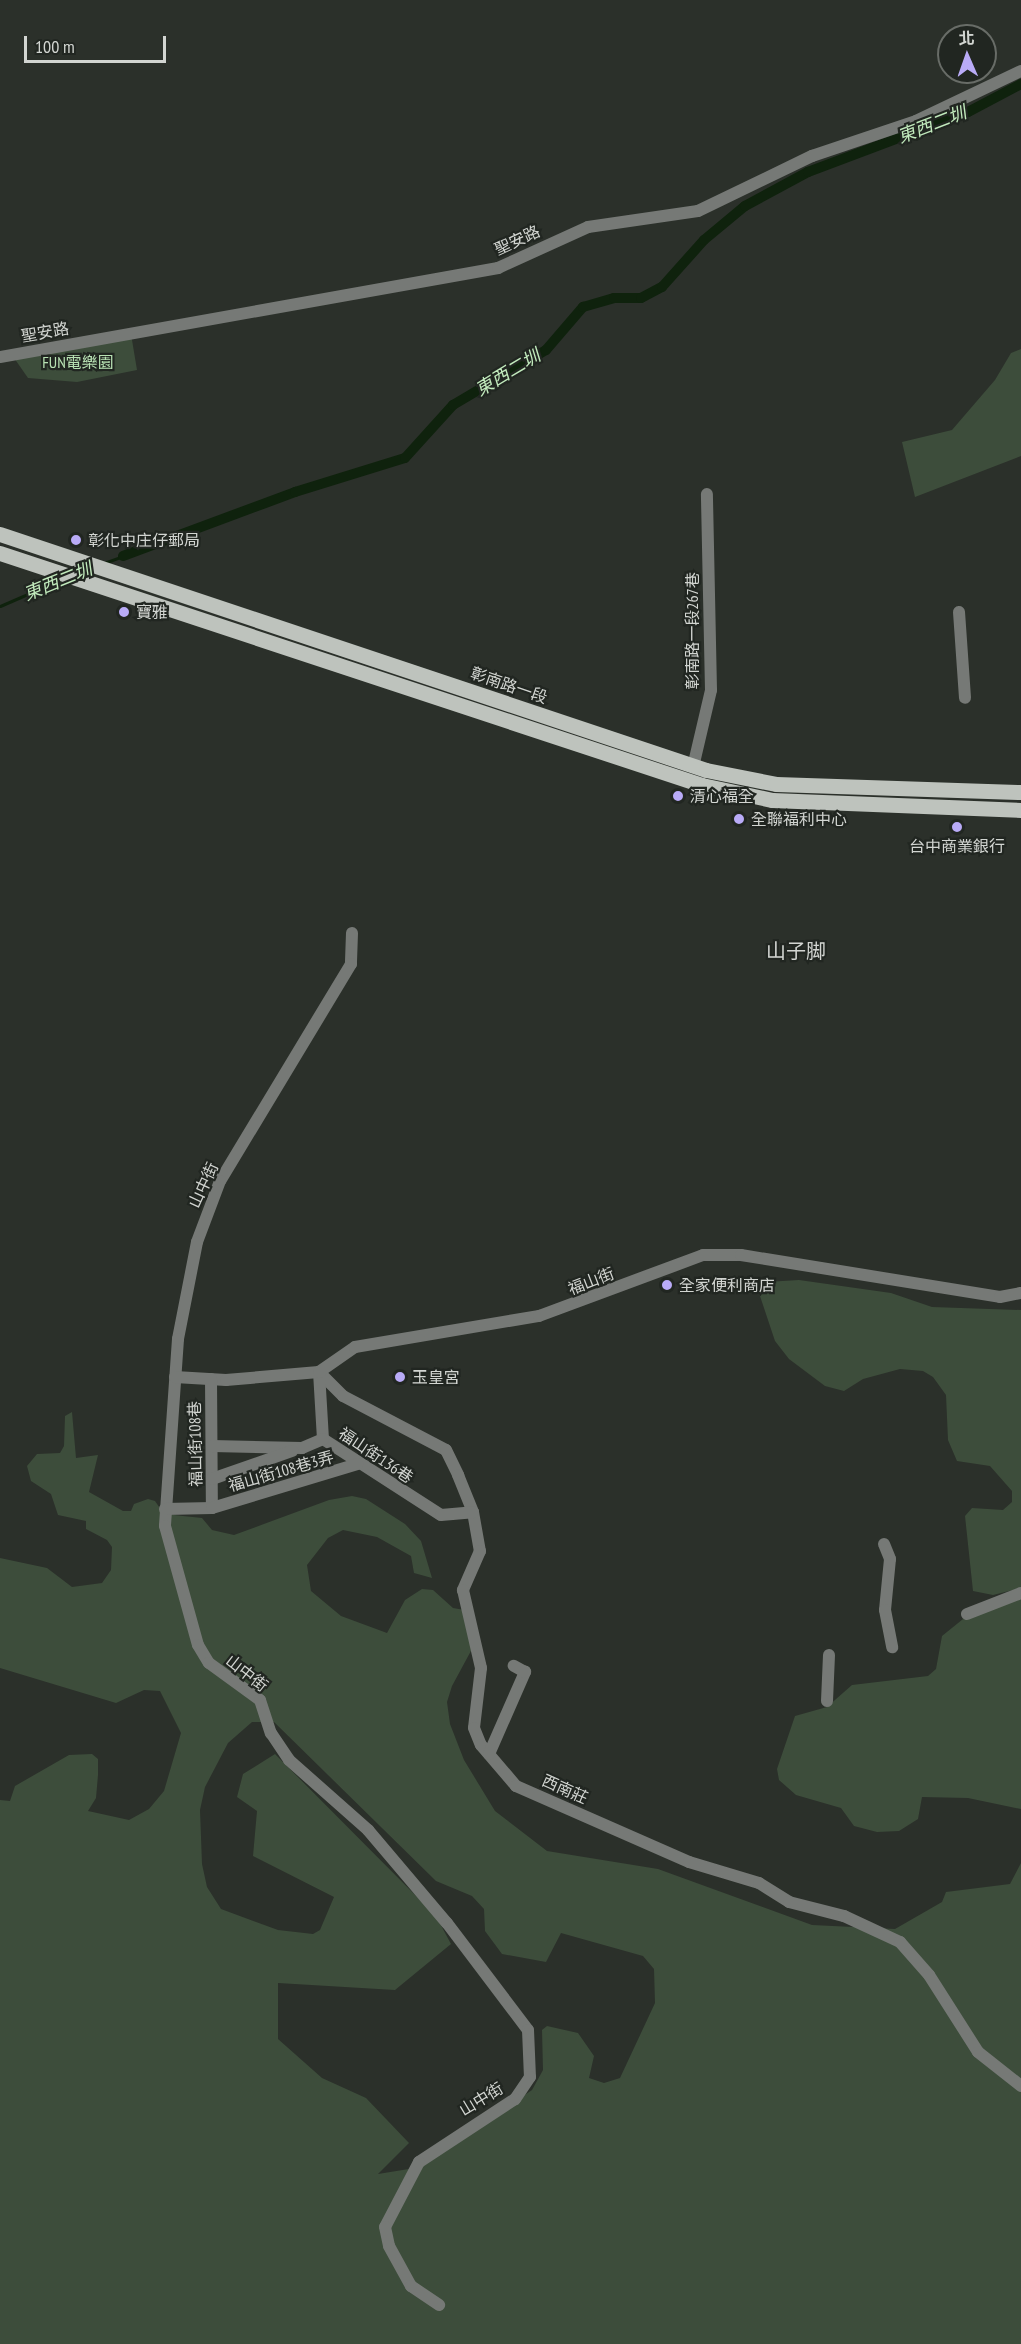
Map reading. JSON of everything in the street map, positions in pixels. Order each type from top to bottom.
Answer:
[{"type":"main road","name":"彰南路一段","points":[[0,534],[693,767],[776,784],[1021,792]]},
{"type":"main road","points":[[0,554],[702,785],[772,800],[1021,810]]},
{"type":"street","name":"聖安路","points":[[0,357],[498,268],[588,227],[698,211],[812,156],[916,121],[1021,71]]},
{"type":"street","name":"彰南路一段267巷","points":[[693,767],[711,690],[707,494]]},
{"type":"street","points":[[959,612],[965,698]]},
{"type":"street","name":"山中街","points":[[352,933],[351,964],[220,1181],[197,1242],[175,1377],[165,1509],[182,1595],[198,1645],[209,1663],[260,1700],[271,1733],[289,1760],[368,1830],[447,1923],[528,2030],[530,2077],[515,2099],[419,2162],[385,2227],[389,2246],[411,2286],[439,2305]]},
{"type":"street","name":"福山街","points":[[319,1372],[355,1347],[539,1316],[703,1255],[741,1255],[1000,1297],[1021,1293]]},
{"type":"street","points":[[175,1377],[211,1379],[319,1372]]},
{"type":"street","name":"福山街136巷","points":[[319,1372],[323,1439],[358,1464],[441,1515],[473,1512]]},
{"type":"street","name":"西南莊","points":[[319,1372],[343,1396],[446,1450],[473,1512],[480,1551],[463,1590],[481,1668],[474,1728],[489,1754],[516,1786],[689,1862],[759,1883],[789,1902],[844,1917],[900,1942],[929,1975],[978,2052],[1021,2086]]},
{"type":"street","name":"福山街108巷","points":[[211,1379],[212,1508]]},
{"type":"street","points":[[212,1479],[323,1439]]},
{"type":"street","points":[[212,1446],[302,1448]]},
{"type":"street","name":"福山街108巷3弄","points":[[165,1509],[212,1508],[358,1464]]},
{"type":"street","points":[[884,1544],[890,1559],[885,1610],[892,1647]]},
{"type":"street","points":[[967,1614],[1021,1593]]},
{"type":"street","points":[[827,1701],[829,1655]]},
{"type":"street","points":[[489,1754],[525,1672],[514,1666]]},
{"type":"green space","name":"FUN電樂園","points":[[131,334],[137,370],[77,382],[28,378],[12,355]]},
{"type":"green space","points":[[1021,349],[1021,456],[915,497],[902,442],[952,430],[995,380],[1011,353]]},
{"type":"green space","points":[[799,1280],[891,1293],[932,1307],[1021,1310],[1021,1588],[993,1595],[973,1591],[965,1516],[972,1508],[1003,1510],[1012,1502],[1012,1491],[990,1466],[957,1461],[948,1440],[946,1395],[933,1377],[923,1371],[900,1369],[863,1379],[844,1391],[825,1386],[789,1359],[775,1341],[757,1287],[766,1282]]},
{"type":"green space","points":[[72,1412],[76,1458],[98,1455],[89,1492],[123,1511],[131,1511],[134,1504],[148,1499],[155,1501],[164,1514],[202,1518],[212,1530],[234,1535],[329,1500],[352,1496],[366,1499],[405,1524],[421,1541],[432,1578],[414,1573],[411,1556],[377,1537],[343,1530],[328,1538],[307,1565],[311,1591],[341,1616],[387,1633],[405,1600],[422,1589],[433,1590],[453,1608],[470,1611],[472,1649],[452,1686],[447,1702],[450,1724],[464,1760],[495,1811],[547,1851],[658,1869],[812,1925],[895,1929],[942,1902],[946,1892],[1010,1884],[1021,1863],[1021,2344],[0,2344],[0,1800],[10,1801],[15,1786],[69,1755],[92,1754],[98,1759],[98,1775],[96,1798],[88,1811],[129,1820],[149,1809],[164,1791],[181,1733],[160,1691],[144,1690],[116,1703],[0,1668],[0,1558],[47,1568],[72,1587],[102,1583],[111,1570],[112,1547],[107,1540],[86,1529],[86,1521],[58,1515],[51,1494],[31,1481],[27,1466],[37,1454],[60,1453],[64,1446],[65,1416]],"holes":[[[252,1722],[274,1722],[436,1881],[472,1896],[484,1909],[485,1931],[502,1954],[546,1962],[561,1933],[643,1956],[654,1969],[655,2003],[620,2078],[604,2083],[589,2078],[594,2056],[578,2033],[547,2026],[542,2030],[543,2070],[532,2090],[415,2168],[378,2174],[409,2143],[366,2098],[322,2078],[278,2039],[278,1983],[395,1990],[451,1944],[436,1916],[275,1754],[243,1774],[237,1797],[257,1811],[253,1856],[334,1897],[320,1930],[313,1934],[278,1930],[221,1909],[207,1887],[202,1864],[200,1810],[205,1787],[228,1743]]]},
{"type":"green space","points":[[1021,1599],[1021,1809],[968,1798],[922,1797],[918,1819],[899,1831],[877,1832],[854,1826],[841,1808],[796,1795],[779,1780],[777,1769],[795,1716],[827,1707],[852,1685],[928,1676],[936,1669],[942,1636],[968,1615]]},
{"type":"waterway","name":"東西二圳","points":[[123,556],[295,492],[405,458],[453,405],[546,350],[583,307],[614,298],[641,298],[662,287],[704,240],[745,206],[808,172],[968,112],[1021,84]]},
{"type":"waterway","name":"東西二圳","points":[[104,563],[123,556]]},
{"type":"waterway","name":"東西二圳","points":[[0,606],[62,579]]},
{"type":"place","name":"彰化中庄仔郵局","points":[[76,540]]},
{"type":"place","name":"寶雅","points":[[124,612]]},
{"type":"place","name":"清心福全","points":[[678,796]]},
{"type":"place","name":"全聯福利中心","points":[[739,819]]},
{"type":"place","name":"台中商業銀行","points":[[957,827]]},
{"type":"place","name":"全家便利商店","points":[[667,1285]]},
{"type":"place","name":"玉皇宮","points":[[400,1377]]},
{"type":"district","name":"山子脚","points":[[796,951]]}]
